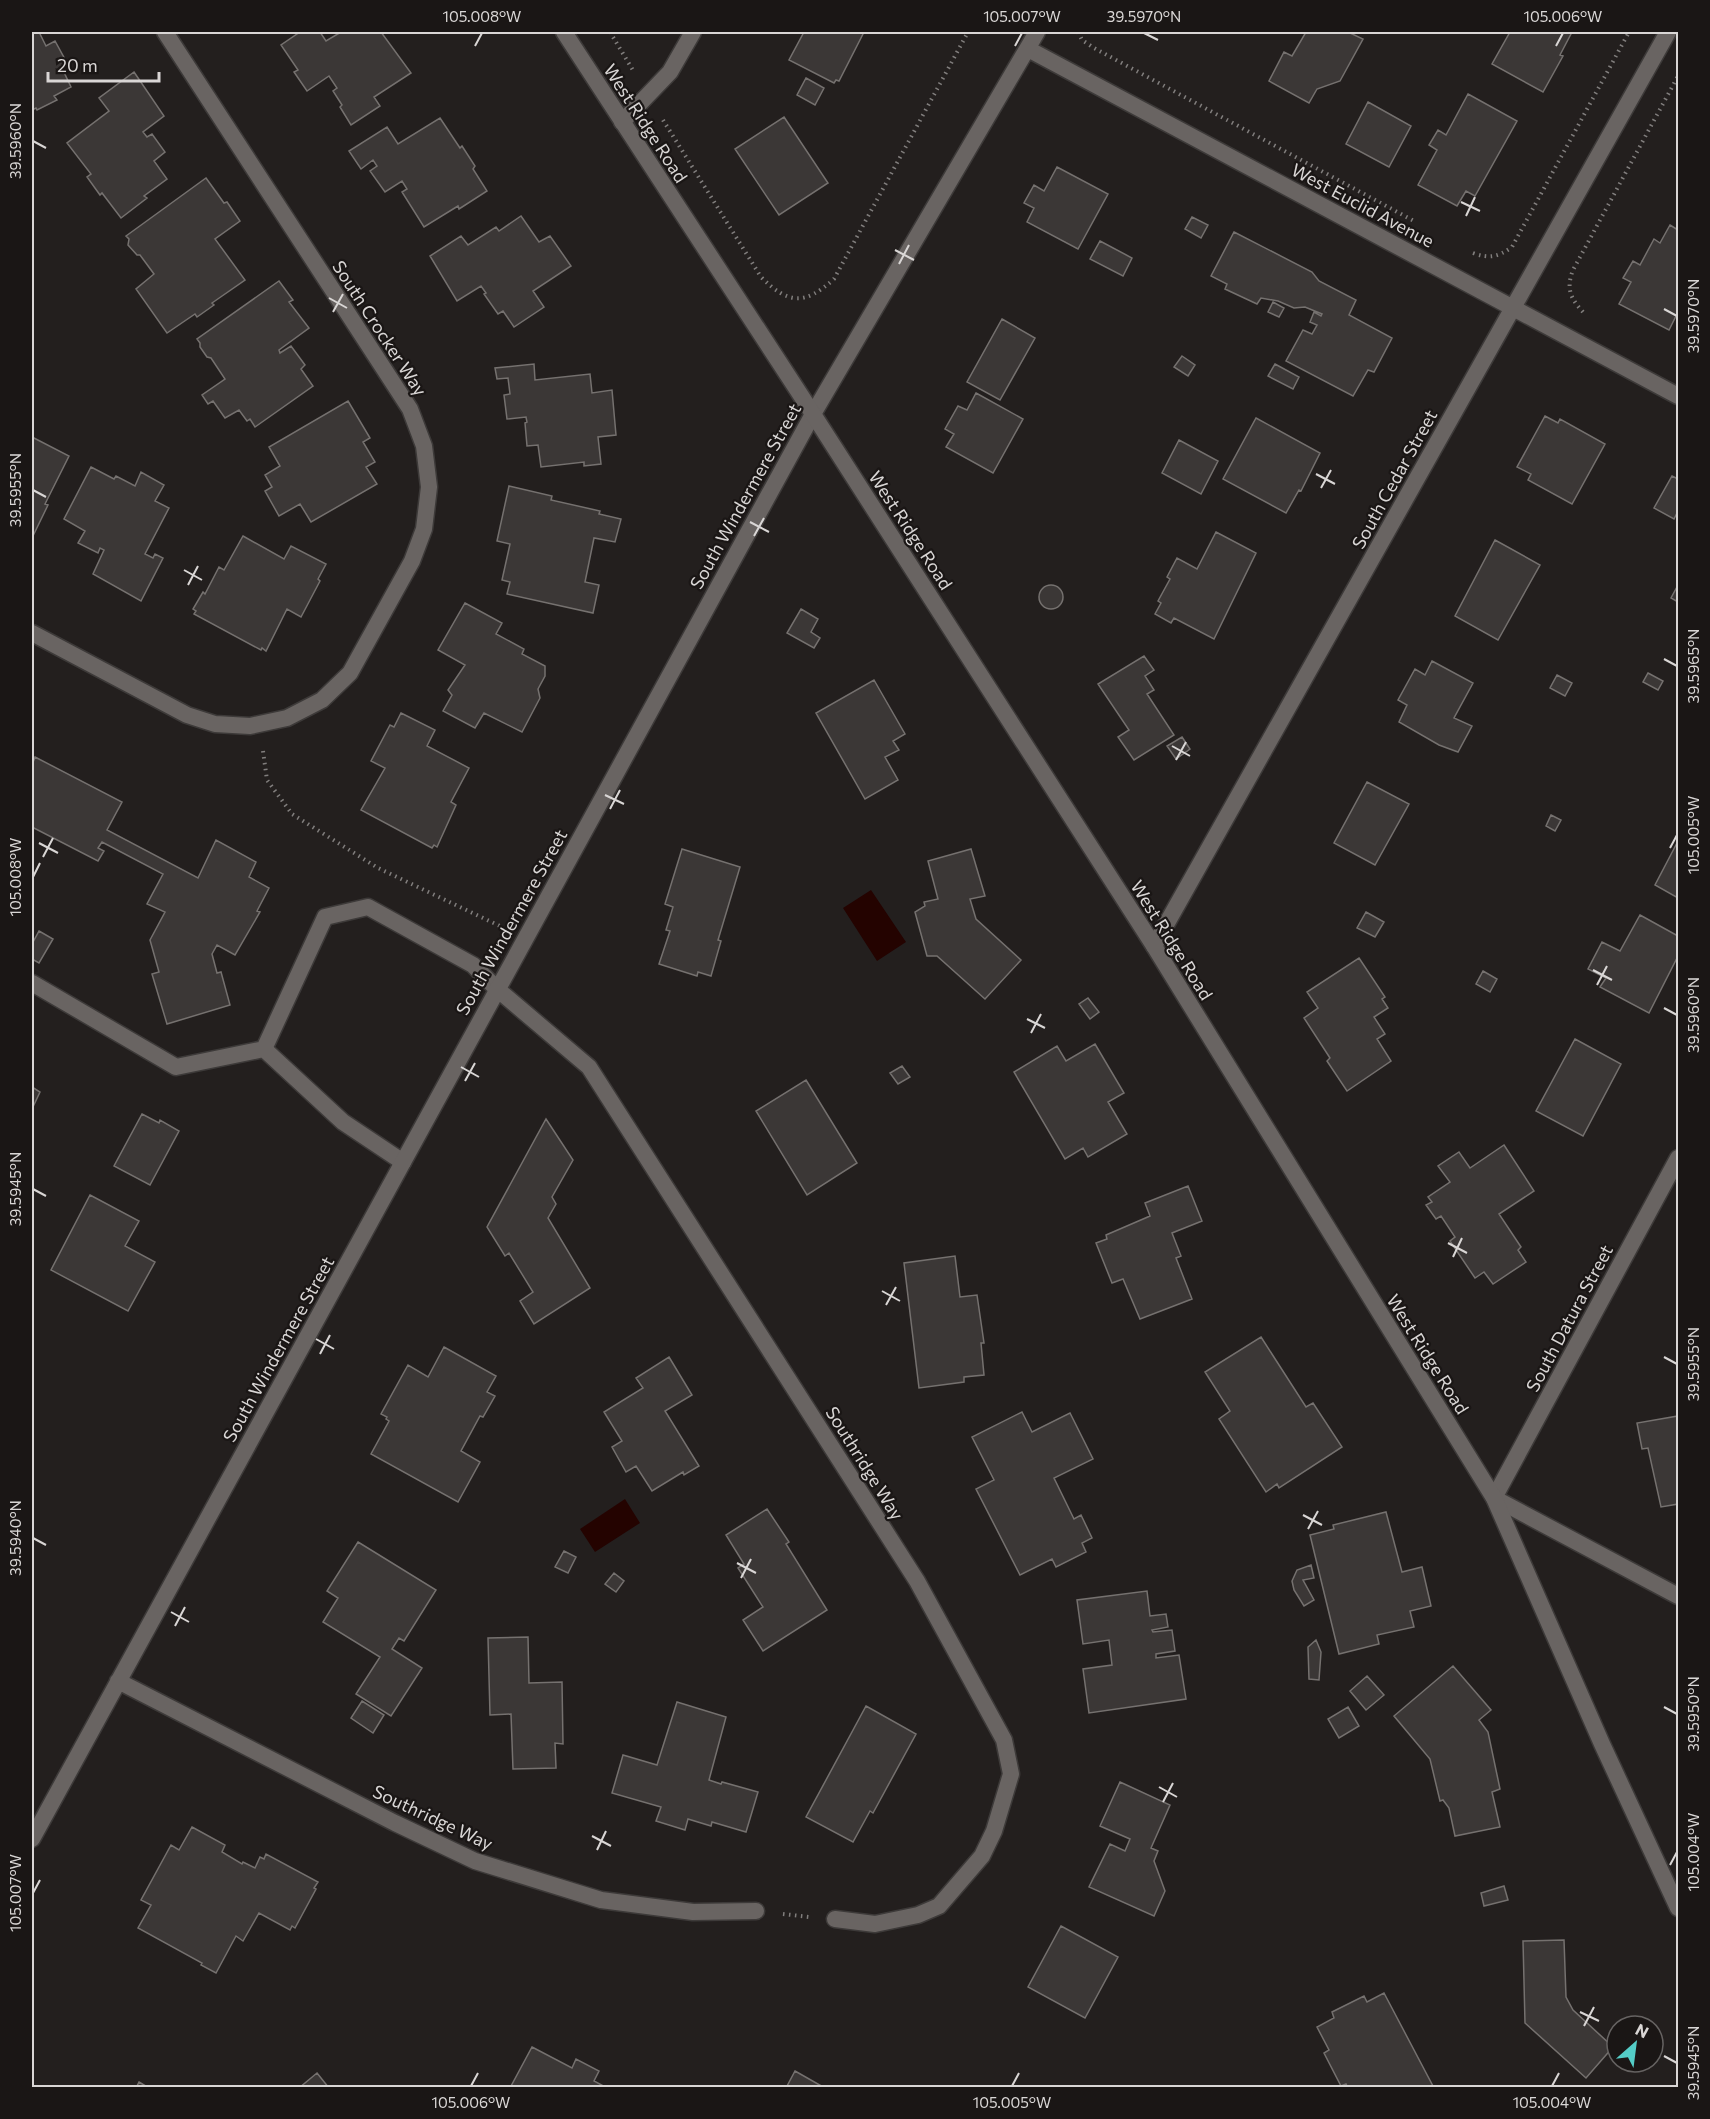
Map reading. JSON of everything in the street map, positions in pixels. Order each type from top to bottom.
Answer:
[{"type":"street","name":"South Crocker Way","points":[[32,633],[187,715],[216,723],[250,726],[287,718],[322,700],[350,673],[412,561],[424,530],[429,488],[424,446],[410,409],[165,32]]},
{"type":"street","name":"West Ridge Road","points":[[564,32],[813,414],[1154,946],[1494,1498],[1602,1744],[1678,1908]]},
{"type":"street","points":[[622,122],[670,72],[693,32]]},
{"type":"street","name":"South Windermere Street","points":[[32,1839],[813,414],[1037,32]]},
{"type":"street","name":"South Cedar Street","points":[[1154,946],[1668,32]]},
{"type":"street","name":"West Euclid Avenue","points":[[1028,49],[1678,396]]},
{"type":"street","name":"Southridge Way","points":[[264,1049],[325,916],[368,907],[473,965],[496,989],[589,1067],[917,1581],[1004,1740],[1011,1774],[994,1831],[982,1856],[939,1906],[918,1915],[875,1924],[835,1919]]},
{"type":"street","points":[[32,984],[176,1068],[264,1049],[343,1122],[403,1162]]},
{"type":"street","name":"South Datura Street","points":[[1494,1498],[1678,1158]]},
{"type":"street","points":[[1494,1498],[1678,1596]]},
{"type":"street","name":"Southridge Way","points":[[118,1681],[395,1823],[475,1861],[601,1900],[693,1912],[756,1911]]},
{"type":"path","points":[[610,32],[761,277],[773,289],[786,296],[801,299],[815,295],[834,279],[968,32]]},
{"type":"path","points":[[1078,32],[1082,40],[1094,48],[1424,226]]},
{"type":"path","points":[[1465,248],[1488,258],[1501,255],[1512,247],[1629,32]]},
{"type":"path","points":[[1583,312],[1569,293],[1569,280],[1573,270],[1678,76]]},
{"type":"path","points":[[259,723],[267,780],[292,814],[378,868],[455,906],[526,937]]},
{"type":"path","points":[[756,1911],[835,1919]]},
{"type":"shaded area","points":[[871,890],[906,942],[877,961],[843,908]]},
{"type":"shaded area","points":[[625,1499],[640,1523],[595,1552],[580,1529]]},
{"type":"building","points":[[32,32],[39,32],[46,46],[55,41],[67,63],[61,66],[71,87],[54,96],[57,100],[37,110],[36,108],[32,110]]},
{"type":"building","points":[[300,32],[320,32],[326,41],[341,32],[381,32],[411,73],[374,97],[380,106],[351,125],[340,107],[342,105],[333,91],[337,88],[329,76],[307,91],[294,72],[298,70],[281,45]]},
{"type":"building","points":[[804,32],[864,32],[839,81],[836,80],[834,83],[789,60]]},
{"type":"building","points":[[1306,32],[1348,32],[1363,39],[1340,81],[1317,89],[1309,103],[1269,81],[1284,52],[1292,56]]},
{"type":"building","points":[[1510,32],[1572,32],[1560,55],[1563,56],[1543,92],[1492,64]]},
{"type":"building","points":[[134,72],[164,116],[143,132],[147,137],[152,134],[165,152],[154,161],[167,179],[144,196],[147,198],[121,218],[87,177],[91,174],[67,143],[109,111],[99,98]]},
{"type":"building","points":[[806,78],[824,88],[815,105],[797,95]]},
{"type":"building","points":[[1468,94],[1517,121],[1475,196],[1466,191],[1457,206],[1418,185],[1437,150],[1429,145],[1438,130],[1446,135]]},
{"type":"building","points":[[1368,102],[1411,126],[1389,167],[1346,144]]},
{"type":"building","points":[[784,117],[828,183],[779,215],[735,149]]},
{"type":"building","points":[[440,118],[475,166],[473,169],[487,191],[424,227],[402,192],[407,189],[402,181],[385,192],[370,171],[377,166],[373,160],[361,169],[349,151],[387,127],[398,144]]},
{"type":"building","points":[[1057,167],[1108,194],[1078,249],[1027,222],[1034,208],[1024,203],[1034,185],[1044,191]]},
{"type":"building","points":[[206,178],[240,221],[215,239],[245,280],[212,303],[214,305],[197,317],[195,314],[167,333],[136,289],[154,274],[140,255],[137,255],[128,245],[129,239],[126,236]]},
{"type":"building","points":[[521,216],[539,242],[550,236],[571,266],[533,291],[544,307],[514,327],[503,311],[498,314],[481,286],[457,301],[430,256],[461,236],[468,245],[496,227],[499,231]]},
{"type":"building","points":[[1192,217],[1208,225],[1201,238],[1185,229]]},
{"type":"building","points":[[1670,225],[1678,230],[1678,312],[1669,330],[1619,304],[1631,282],[1623,278],[1633,261],[1640,265],[1654,239],[1660,243]]},
{"type":"building","points":[[1234,232],[1312,272],[1319,281],[1356,300],[1349,315],[1392,338],[1374,372],[1368,370],[1353,396],[1286,361],[1303,330],[1312,334],[1317,325],[1310,322],[1314,312],[1321,316],[1322,314],[1305,307],[1294,308],[1278,301],[1261,298],[1257,304],[1225,289],[1227,284],[1211,276]]},
{"type":"building","points":[[1100,241],[1132,258],[1123,276],[1090,259]]},
{"type":"building","points":[[279,281],[293,300],[289,302],[309,328],[279,350],[280,353],[291,346],[305,365],[301,369],[313,386],[255,427],[250,419],[247,421],[239,410],[225,418],[213,401],[208,404],[202,395],[225,379],[211,358],[207,357],[200,347],[197,339]]},
{"type":"building","points":[[1273,302],[1284,308],[1279,317],[1268,312]]},
{"type":"building","points":[[1002,319],[1035,338],[1000,400],[967,382]]},
{"type":"building","points":[[1182,356],[1195,365],[1188,376],[1174,367]]},
{"type":"building","points":[[534,364],[535,380],[590,374],[592,393],[612,390],[616,435],[598,437],[601,464],[584,466],[584,462],[541,467],[538,445],[527,446],[526,417],[507,419],[504,395],[510,394],[508,378],[497,379],[495,368]]},
{"type":"building","points":[[1275,364],[1299,377],[1293,389],[1268,376]]},
{"type":"building","points":[[976,393],[1023,419],[993,473],[946,447],[954,434],[945,429],[958,406],[967,410]]},
{"type":"building","points":[[348,401],[370,438],[363,442],[375,462],[366,467],[377,484],[311,522],[300,504],[279,516],[265,491],[272,487],[265,475],[280,466],[269,447]]},
{"type":"building","points":[[1545,416],[1558,423],[1560,419],[1605,444],[1572,504],[1528,480],[1531,474],[1517,467]]},
{"type":"building","points":[[1256,418],[1320,453],[1301,491],[1299,490],[1286,513],[1223,479]]},
{"type":"building","points":[[32,437],[69,456],[45,504],[48,505],[32,538]]},
{"type":"building","points":[[1179,440],[1218,461],[1201,494],[1162,473]]},
{"type":"building","points":[[91,467],[114,479],[116,476],[135,486],[141,472],[164,485],[155,501],[169,508],[145,554],[153,558],[155,554],[163,558],[141,601],[93,574],[104,550],[100,548],[98,553],[78,543],[85,531],[64,519]]},
{"type":"building","points":[[1672,476],[1678,479],[1678,511],[1674,519],[1654,508]]},
{"type":"building","points":[[509,486],[552,496],[551,500],[600,511],[599,514],[621,519],[615,542],[594,538],[585,582],[599,585],[593,613],[507,594],[510,582],[502,580],[510,544],[497,541]]},
{"type":"building","points":[[1216,532],[1256,553],[1214,639],[1174,618],[1171,623],[1155,614],[1161,603],[1158,601],[1170,579],[1167,577],[1177,558],[1197,569]]},
{"type":"building","points":[[243,536],[284,559],[291,546],[326,564],[318,579],[320,581],[301,617],[287,609],[266,651],[194,614],[196,611],[193,609],[203,592],[205,594],[219,567],[224,570]]},
{"type":"building","points":[[1495,540],[1540,565],[1498,640],[1455,616]]},
{"type":"building","points":[[1051,585],[1056,586],[1062,592],[1062,602],[1056,608],[1051,609],[1046,608],[1040,602],[1039,597],[1040,592],[1046,586]]},
{"type":"building","points":[[1678,585],[1678,602],[1671,598]]},
{"type":"building","points":[[465,603],[502,623],[496,634],[524,649],[522,654],[545,666],[545,676],[538,689],[540,698],[522,732],[484,713],[475,728],[443,711],[452,695],[448,690],[465,665],[438,650]]},
{"type":"building","points":[[801,609],[818,619],[811,632],[820,638],[814,648],[787,633]]},
{"type":"building","points":[[1144,656],[1154,670],[1145,676],[1154,690],[1147,694],[1174,735],[1134,760],[1118,737],[1129,730],[1098,684]]},
{"type":"building","points":[[1432,661],[1473,683],[1454,718],[1472,726],[1458,752],[1439,745],[1399,722],[1407,705],[1398,700],[1415,669],[1425,675]]},
{"type":"building","points":[[1648,673],[1663,681],[1658,690],[1643,682]]},
{"type":"building","points":[[1557,675],[1572,683],[1565,696],[1550,688]]},
{"type":"building","points":[[874,680],[905,734],[893,741],[899,750],[885,757],[898,780],[865,799],[816,713]]},
{"type":"building","points":[[401,713],[435,730],[427,746],[469,768],[451,802],[456,805],[437,847],[434,845],[432,848],[361,810],[385,768],[371,761],[390,725],[394,727]]},
{"type":"building","points":[[1182,737],[1190,749],[1176,759],[1167,746]]},
{"type":"building","points":[[35,757],[122,802],[107,830],[198,878],[216,840],[256,862],[249,877],[269,888],[257,911],[260,912],[235,955],[217,945],[212,954],[217,973],[221,972],[230,1005],[167,1024],[152,974],[159,972],[150,940],[165,912],[147,904],[163,874],[102,842],[98,848],[104,851],[98,861],[32,827],[32,765]]},
{"type":"building","points":[[1367,782],[1409,804],[1375,865],[1334,843]]},
{"type":"building","points":[[1551,815],[1561,820],[1555,831],[1546,826]]},
{"type":"building","points":[[1678,841],[1678,898],[1655,885]]},
{"type":"building","points":[[682,849],[740,867],[718,940],[721,941],[711,976],[698,972],[697,976],[659,964],[670,931],[666,930],[673,907],[665,904]]},
{"type":"building","points":[[971,849],[985,896],[970,899],[976,919],[1021,960],[985,999],[937,956],[927,956],[915,912],[925,906],[924,902],[938,899],[928,861]]},
{"type":"building","points":[[1366,912],[1384,922],[1375,937],[1357,928]]},
{"type":"building","points":[[1640,915],[1678,936],[1678,956],[1649,1013],[1600,987],[1606,978],[1588,969],[1602,942],[1620,951]]},
{"type":"building","points":[[39,931],[53,939],[39,963],[32,959],[32,944]]},
{"type":"building","points":[[1359,958],[1385,997],[1382,999],[1388,1008],[1374,1017],[1385,1034],[1377,1039],[1391,1061],[1347,1091],[1327,1061],[1330,1058],[1304,1018],[1318,1008],[1307,992]]},
{"type":"building","points":[[1483,971],[1497,979],[1490,992],[1476,984]]},
{"type":"building","points":[[1088,998],[1099,1012],[1090,1019],[1079,1004]]},
{"type":"building","points":[[1575,1039],[1621,1064],[1583,1136],[1536,1111]]},
{"type":"building","points":[[1095,1044],[1124,1093],[1108,1102],[1127,1134],[1088,1157],[1083,1148],[1065,1159],[1014,1072],[1057,1046],[1066,1061]]},
{"type":"building","points":[[902,1066],[910,1077],[898,1084],[890,1073]]},
{"type":"building","points":[[806,1080],[857,1163],[807,1195],[756,1111]]},
{"type":"building","points":[[32,1087],[40,1092],[32,1109]]},
{"type":"building","points":[[142,1114],[159,1123],[160,1120],[179,1131],[150,1185],[114,1166]]},
{"type":"building","points":[[546,1119],[573,1160],[552,1197],[556,1204],[548,1218],[590,1288],[534,1324],[520,1301],[533,1292],[509,1253],[505,1256],[487,1227]]},
{"type":"building","points":[[1504,1145],[1534,1191],[1499,1214],[1521,1247],[1518,1250],[1526,1262],[1493,1284],[1484,1272],[1475,1278],[1450,1241],[1455,1237],[1441,1216],[1436,1219],[1426,1205],[1432,1202],[1428,1197],[1450,1182],[1438,1166],[1459,1152],[1470,1168]]},
{"type":"building","points":[[1188,1186],[1202,1221],[1172,1233],[1181,1256],[1176,1258],[1192,1299],[1140,1319],[1123,1279],[1112,1283],[1096,1243],[1107,1239],[1106,1235],[1150,1216],[1145,1203]]},
{"type":"building","points":[[90,1195],[139,1221],[125,1246],[155,1262],[128,1311],[51,1270]]},
{"type":"building","points":[[955,1256],[960,1297],[977,1295],[984,1343],[981,1343],[984,1375],[964,1377],[964,1382],[919,1388],[904,1263]]},
{"type":"building","points":[[1261,1337],[1306,1407],[1313,1403],[1342,1447],[1279,1488],[1277,1484],[1266,1492],[1219,1419],[1230,1411],[1205,1372]]},
{"type":"building","points":[[444,1347],[496,1376],[487,1392],[495,1396],[483,1417],[480,1416],[461,1451],[480,1462],[458,1502],[371,1454],[389,1421],[381,1414],[408,1365],[428,1377]]},
{"type":"building","points":[[669,1357],[692,1395],[665,1411],[699,1466],[684,1475],[683,1472],[652,1491],[636,1466],[626,1472],[612,1447],[622,1441],[604,1412],[643,1388],[636,1378]]},
{"type":"building","points":[[1022,1412],[1032,1432],[1070,1413],[1093,1459],[1054,1478],[1074,1519],[1081,1515],[1092,1538],[1082,1543],[1086,1552],[1056,1567],[1052,1559],[1020,1575],[976,1489],[994,1480],[972,1437]]},
{"type":"building","points":[[1678,1416],[1678,1504],[1661,1507],[1648,1448],[1642,1449],[1637,1423]]},
{"type":"building","points":[[767,1509],[789,1542],[786,1544],[827,1610],[763,1651],[743,1620],[763,1607],[738,1568],[744,1564],[726,1535]]},
{"type":"building","points":[[1386,1512],[1402,1572],[1422,1567],[1431,1606],[1410,1611],[1414,1627],[1377,1635],[1379,1644],[1339,1654],[1310,1535],[1334,1529],[1333,1525]]},
{"type":"building","points":[[358,1542],[436,1590],[404,1641],[399,1638],[392,1649],[422,1668],[391,1716],[356,1694],[380,1657],[323,1622],[338,1598],[327,1591]]},
{"type":"building","points":[[564,1551],[576,1557],[568,1573],[555,1567]]},
{"type":"building","points":[[1311,1565],[1314,1578],[1303,1580],[1314,1600],[1304,1606],[1294,1590],[1292,1581],[1297,1570]]},
{"type":"building","points":[[614,1573],[624,1581],[616,1592],[605,1584]]},
{"type":"building","points":[[1147,1591],[1150,1616],[1166,1614],[1168,1627],[1152,1630],[1153,1632],[1172,1630],[1175,1651],[1156,1654],[1156,1658],[1179,1655],[1186,1699],[1089,1713],[1083,1669],[1112,1665],[1109,1640],[1083,1644],[1077,1600]]},
{"type":"building","points":[[528,1637],[529,1683],[562,1682],[563,1744],[555,1743],[556,1768],[513,1769],[511,1714],[490,1715],[488,1638]]},
{"type":"building","points":[[1316,1640],[1321,1652],[1319,1680],[1309,1679],[1308,1647]]},
{"type":"building","points":[[1453,1666],[1491,1710],[1479,1720],[1488,1732],[1500,1789],[1492,1792],[1500,1827],[1455,1836],[1449,1808],[1443,1800],[1440,1801],[1430,1759],[1394,1716]]},
{"type":"building","points":[[1367,1676],[1384,1695],[1366,1710],[1350,1691]]},
{"type":"building","points":[[362,1701],[384,1715],[373,1733],[351,1718]]},
{"type":"building","points":[[677,1702],[726,1717],[709,1780],[758,1792],[746,1832],[712,1822],[711,1826],[688,1819],[685,1830],[656,1821],[661,1807],[612,1793],[623,1755],[657,1765]]},
{"type":"building","points":[[866,1706],[916,1734],[873,1813],[870,1811],[853,1842],[806,1817]]},
{"type":"building","points":[[1348,1707],[1359,1726],[1339,1738],[1328,1719]]},
{"type":"building","points":[[1120,1782],[1170,1805],[1151,1848],[1158,1851],[1154,1861],[1165,1891],[1154,1916],[1089,1887],[1110,1844],[1125,1851],[1130,1839],[1100,1826]]},
{"type":"building","points":[[192,1827],[225,1845],[222,1852],[242,1864],[243,1862],[255,1868],[260,1857],[264,1859],[266,1854],[318,1882],[295,1928],[292,1926],[290,1930],[259,1913],[243,1941],[236,1936],[216,1973],[138,1928],[151,1905],[141,1900],[171,1845],[179,1850]]},
{"type":"building","points":[[1504,1886],[1508,1900],[1484,1906],[1481,1893]]},
{"type":"building","points":[[1061,1926],[1118,1957],[1085,2018],[1028,1987]]},
{"type":"building","points":[[1564,1940],[1566,1997],[1573,2010],[1605,2040],[1605,2056],[1586,2078],[1525,2023],[1523,1941]]},
{"type":"building","points":[[1384,1993],[1434,2088],[1348,2088],[1346,2084],[1341,2086],[1324,2053],[1329,2050],[1317,2027],[1334,2018],[1332,2012],[1364,1996],[1367,2002]]},
{"type":"building","points":[[532,2047],[572,2068],[576,2059],[599,2071],[594,2081],[607,2088],[510,2088]]},
{"type":"building","points":[[795,2071],[825,2088],[786,2088]]},
{"type":"building","points":[[317,2073],[329,2088],[299,2088]]},
{"type":"building","points":[[139,2082],[149,2088],[136,2088]]}]
